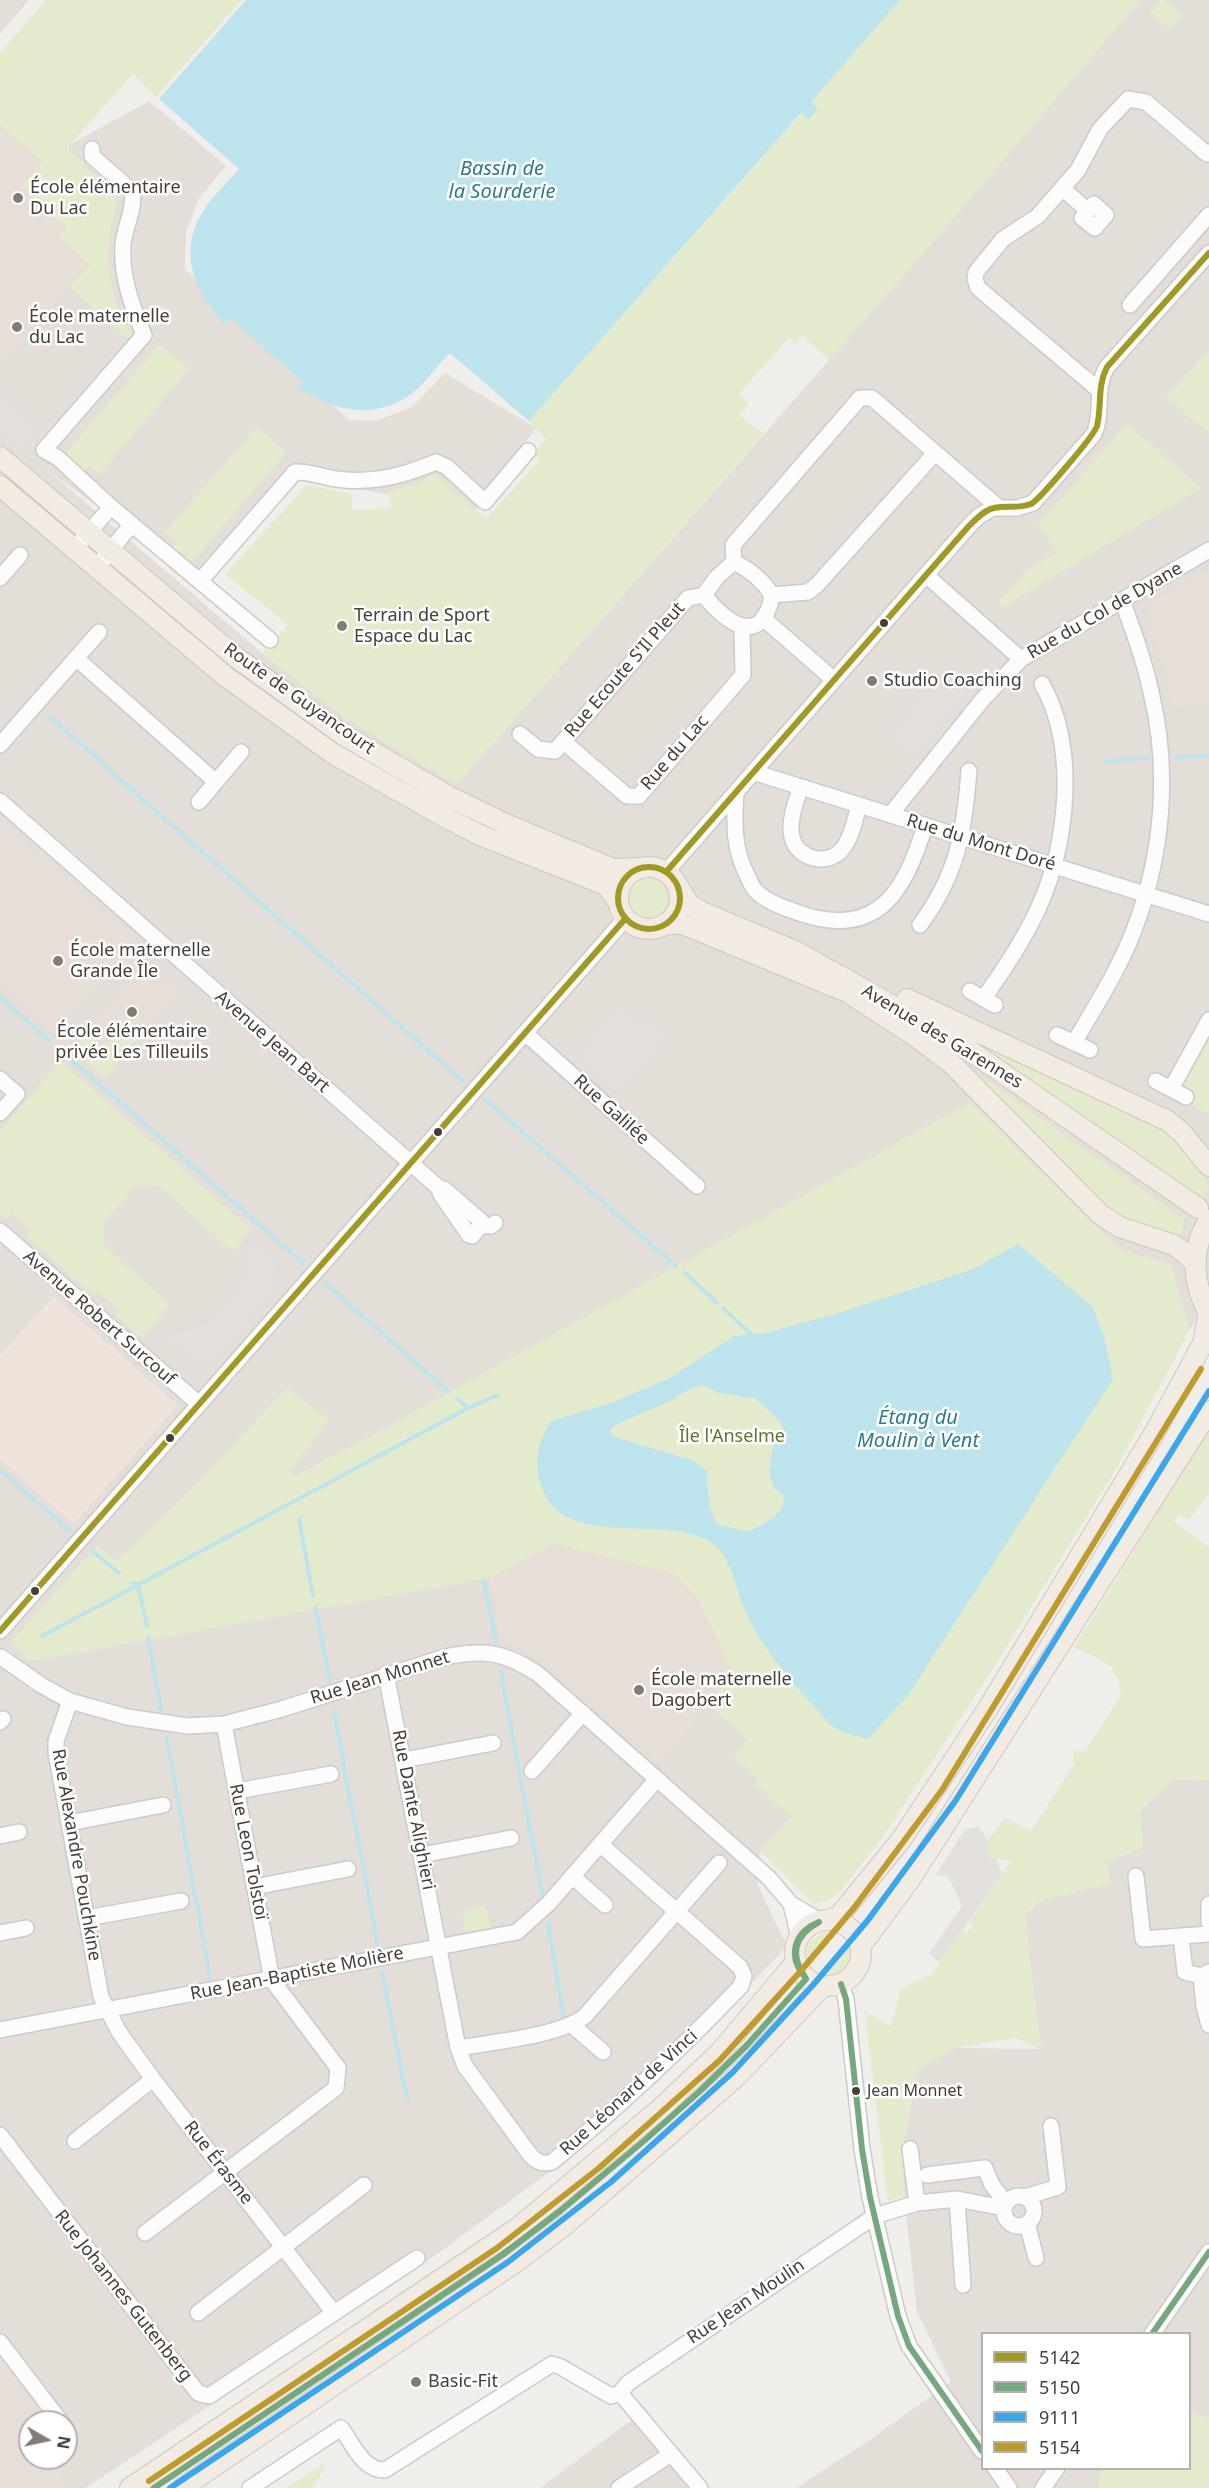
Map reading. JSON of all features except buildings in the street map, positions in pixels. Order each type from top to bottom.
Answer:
[{"type":"main road","name":"Route de Guyancourt","points":[[0,457],[237,658],[342,734],[448,796],[508,825],[613,869],[639,868]]},
{"type":"main road","name":"Route de Guyancourt","points":[[0,486],[225,676],[332,753],[482,836],[606,885],[621,910]]},
{"type":"main road","points":[[649,867],[672,879],[680,897],[679,908],[666,925],[658,928],[640,928],[621,910],[623,881],[630,873],[639,868],[649,867]]},
{"type":"main road","name":"Avenue des Garennes","points":[[672,879],[689,904],[702,912],[797,952],[956,1041],[1200,1214]]},
{"type":"main road","name":"Avenue des Garennes","points":[[666,925],[677,922],[882,1006],[953,1047],[1019,1090],[1200,1214]]},
{"type":"main road","points":[[797,952],[837,967],[1148,1110],[1168,1121],[1182,1133],[1209,1166]]},
{"type":"main road","points":[[852,995],[912,1034],[951,1063],[1101,1215],[1126,1230],[1174,1245],[1195,1263]]},
{"type":"main road","points":[[832,1985],[806,1979],[796,1962],[795,1954],[799,1937],[804,1930],[839,1916],[901,1840],[987,1710],[1155,1432],[1203,1343],[1209,1312],[1200,1297],[1196,1280],[1195,1263],[1201,1235],[1200,1214]]},
{"type":"main road","points":[[860,1947],[909,1881],[1209,1411]]},
{"type":"main road","points":[[182,2488],[516,2262],[565,2225],[736,2077],[832,1985],[850,1978],[861,1958],[858,1940],[849,1928],[839,1922],[824,1921]]},
{"type":"main road","points":[[130,2488],[519,2227],[660,2109],[720,2052],[796,1962]]},
{"type":"street","points":[[1100,391],[978,288],[975,279],[976,272],[1003,239],[1038,216],[1086,158],[1100,129],[1128,99],[1146,102],[1207,154],[1209,152]]},
{"type":"street","points":[[92,149],[92,156],[132,191],[134,199],[126,228],[122,262],[131,305],[144,335],[44,450],[58,458],[111,507],[270,640]]},
{"type":"street","points":[[1062,188],[1088,211]]},
{"type":"street","points":[[1130,305],[1209,215]]},
{"type":"street","points":[[672,879],[753,772],[979,516],[998,507],[1017,508],[1034,503],[1094,434],[1099,422],[1103,373],[1209,254]]},
{"type":"street","points":[[1159,272],[1178,288]]},
{"type":"street","points":[[734,562],[733,545],[860,398],[872,398],[998,507]]},
{"type":"street","points":[[200,581],[295,472],[303,471],[336,479],[379,480],[412,472],[436,462],[447,467],[485,502],[528,452]]},
{"type":"street","points":[[772,596],[808,592],[817,585],[935,453]]},
{"type":"street","points":[[75,548],[111,507]]},
{"type":"street","points":[[96,567],[111,553],[132,524]]},
{"type":"street","name":"Rue du Col de Dyane","points":[[890,814],[983,699],[1021,659],[1209,550]]},
{"type":"street","points":[[0,578],[20,555]]},
{"type":"street","points":[[734,562],[744,567],[766,586],[772,596],[763,618],[756,624],[742,628],[711,605],[704,595],[717,577],[734,562]]},
{"type":"street","points":[[926,575],[1021,659]]},
{"type":"street","name":"Rue Ecoute S'Il Pleut","points":[[520,734],[538,749],[555,751],[687,598],[704,595]]},
{"type":"street","points":[[1074,1043],[1118,966],[1134,930],[1146,894],[1160,826],[1160,749],[1151,692],[1122,600]]},
{"type":"street","points":[[763,618],[834,680]]},
{"type":"street","name":"Rue du Lac","points":[[564,742],[627,796],[639,796],[743,675],[742,628]]},
{"type":"street","points":[[0,745],[99,632]]},
{"type":"street","points":[[77,659],[215,781]]},
{"type":"street","points":[[983,998],[1028,931],[1047,887],[1061,824],[1065,767],[1059,723],[1052,702],[1042,684]]},
{"type":"street","points":[[199,802],[240,752]]},
{"type":"street","points":[[920,924],[951,873],[962,837],[969,771]]},
{"type":"street","name":"Rue du Mont Doré","points":[[753,772],[1209,914]]},
{"type":"street","points":[[801,787],[791,836],[803,854],[810,857],[825,859],[842,850],[847,842],[859,805]]},
{"type":"street","points":[[736,793],[735,842],[740,860],[756,892],[795,912],[825,921],[839,923],[855,920],[885,903],[898,890],[907,875],[917,854],[925,825]]},
{"type":"street","name":"Avenue Jean Bart","points":[[0,801],[440,1189]]},
{"type":"street","points":[[0,1631],[525,1033],[621,910]]},
{"type":"street","points":[[1171,1089],[1209,1020]]},
{"type":"street","name":"Rue Galilée","points":[[525,1033],[697,1186]]},
{"type":"street","points":[[1057,1035],[1090,1050]]},
{"type":"street","points":[[0,1079],[17,1094],[0,1113]]},
{"type":"street","points":[[1156,1082],[1186,1097]]},
{"type":"street","points":[[440,1189],[444,1189],[481,1221],[488,1224],[465,1241],[440,1189]]},
{"type":"street","name":"Avenue Robert Surcouf","points":[[0,1231],[199,1404]]},
{"type":"street","points":[[0,1638],[3,1645],[0,1657]]},
{"type":"street","name":"Rue Jean Monnet","points":[[0,1657],[41,1685],[70,1701],[127,1717],[188,1726],[224,1724],[282,1709],[386,1674],[470,1652],[502,1654],[538,1674],[584,1713],[769,1878],[791,1904],[824,1921]]},
{"type":"street","name":"Rue Dante Alighieri","points":[[386,1674],[440,1946]]},
{"type":"street","name":"Rue Alexandre Pouchkine","points":[[70,1701],[56,1741],[56,1753],[101,1997],[107,2010]]},
{"type":"street","points":[[532,1771],[584,1713]]},
{"type":"street","name":"Rue Leon Tolstoï","points":[[224,1724],[272,1980]]},
{"type":"street","points":[[404,1760],[493,1743]]},
{"type":"street","points":[[237,1791],[331,1774]]},
{"type":"street","name":"Rue Jean-Baptiste Molière","points":[[0,2030],[518,1932],[538,1914],[657,1779]]},
{"type":"street","points":[[69,1823],[163,1805]]},
{"type":"street","points":[[0,1836],[19,1832]]},
{"type":"street","points":[[422,1855],[511,1838]]},
{"type":"street","name":"Rue Léonard de Vinci","points":[[440,1946],[458,2048],[465,2066],[531,2156],[546,2164],[552,2162],[655,2072],[741,1986],[744,1976],[740,1967],[600,1845]]},
{"type":"street","points":[[458,2048],[546,2032],[572,2025],[585,2016],[719,1863]]},
{"type":"street","points":[[254,1887],[348,1869]]},
{"type":"street","points":[[572,1876],[605,1905]]},
{"type":"street","points":[[1136,1876],[1143,1940],[1209,1934]]},
{"type":"street","points":[[87,1918],[181,1901]]},
{"type":"street","name":"Rue Jean Monnet","points":[[791,1904],[799,1937]]},
{"type":"street","points":[[1209,1904],[1209,1922]]},
{"type":"street","points":[[0,1933],[26,1928]]},
{"type":"street","points":[[1181,1936],[1185,1972],[1205,1974],[1204,2006],[1209,2025]]},
{"type":"street","points":[[145,2233],[336,2088],[338,2068],[272,1980]]},
{"type":"street","points":[[832,1985],[846,2000],[862,2149],[898,2316],[909,2346],[981,2450]]},
{"type":"street","name":"Rue Érasme","points":[[107,2010],[119,2032],[153,2079],[334,2313]]},
{"type":"street","points":[[572,2025],[603,2052]]},
{"type":"street","points":[[75,2141],[153,2079]]},
{"type":"street","points":[[1005,2205],[1014,2197],[1025,2197],[1058,2187],[1052,2126]]},
{"type":"street","name":"Rue Johannes Gutenberg","points":[[0,2135],[198,2393],[209,2396],[417,2258]]},
{"type":"street","points":[[910,2149],[917,2203]]},
{"type":"street","points":[[927,2175],[985,2168],[1005,2205],[1006,2219],[1016,2225],[1027,2223]]},
{"type":"street","points":[[198,2313],[364,2185]]},
{"type":"street","points":[[1025,2197],[1033,2206],[1033,2212],[1027,2223],[1036,2258]]},
{"type":"street","points":[[957,2199],[963,2285]]},
{"type":"street","name":"Rue Jean Moulin","points":[[620,2393],[628,2383],[876,2216],[917,2203],[957,2199],[1005,2205]]},
{"type":"street","points":[[1153,2332],[1209,2252]]},
{"type":"street","points":[[0,2342],[53,2410]]},
{"type":"street","points":[[250,2488],[341,2428],[366,2464],[377,2470],[385,2470],[552,2364],[611,2396],[620,2393],[700,2488]]},
{"type":"street","points":[[619,2488],[671,2454]]},
{"type":"street","points":[[996,2470],[1009,2488]]},
{"type":"street","points":[[1043,2488],[1056,2470]]},
{"type":"shaded area","points":[[0,0],[29,0],[0,34]]},
{"type":"shaded area","points":[[1140,0],[1209,0],[1209,1297],[1189,1331],[1171,1265],[1120,1250],[969,1103],[518,1356],[126,1569],[97,1546],[13,1641],[30,1661],[492,1577],[501,1638],[545,1660],[658,1761],[708,1704],[781,1769],[793,1816],[760,1851],[758,1886],[787,1946],[677,2063],[616,2119],[559,2165],[426,2262],[86,2488],[67,2488],[54,2470],[78,2470],[78,2410],[55,2410],[0,2350],[0,124],[43,162],[61,222],[69,145],[149,101],[226,166],[199,198],[186,233],[185,269],[349,420],[375,421],[412,407],[445,373],[536,428],[475,510],[301,479],[194,577],[46,469],[262,653],[347,719],[457,784],[936,238]]},
{"type":"shaded area","points":[[0,124],[43,162],[66,227],[58,236],[90,265],[0,367]]},
{"type":"shaded area","points":[[0,393],[37,428],[22,448],[0,429]]},
{"type":"shaded area","points":[[1209,570],[1209,702],[1173,708],[1166,673],[1148,615],[1152,603]]},
{"type":"shaded area","points":[[944,674],[967,693],[914,754],[891,735]]},
{"type":"shaded area","name":"École maternelle Grande Île","points":[[0,821],[135,939],[55,1031],[0,984]]},
{"type":"shaded area","name":"École élémentaire privée Les Tilleuils","points":[[144,964],[177,992],[105,1078],[72,1050]]},
{"type":"shaded area","points":[[620,1007],[635,1021],[606,1057],[642,1018],[665,1039],[618,1091],[577,1057]]},
{"type":"shaded area","points":[[252,1244],[277,1266],[272,1287],[256,1312],[239,1332],[222,1350],[200,1366],[166,1336],[196,1329],[221,1312],[244,1280]]},
{"type":"shaded area","points":[[53,1296],[178,1405],[74,1524],[0,1459],[0,1356]]},
{"type":"shaded area","points":[[553,1543],[675,1573],[699,1598],[734,1675],[658,1761],[545,1660],[501,1638],[492,1577]]},
{"type":"shaded area","points":[[1173,1779],[1209,1780],[1209,2488],[796,2488],[868,2441],[951,2382],[917,2312],[904,2197],[902,2151],[918,2069],[955,2048],[1041,2049],[1024,1915],[1128,1823]]},
{"type":"shaded area","points":[[978,1827],[988,1840],[989,1859],[996,1859],[1002,1874],[940,1962],[929,1954],[962,1906],[948,1876],[936,1875],[965,1829]]},
{"type":"shaded area","points":[[0,2350],[46,2410],[18,2410],[18,2470],[54,2470],[67,2488],[0,2488]]},
{"type":"shaded area","points":[[646,2409],[705,2488],[540,2488]]},
{"type":"green space","points":[[46,0],[242,0],[156,97],[133,74],[67,148],[118,197],[110,236],[109,262],[116,302],[132,335],[127,339],[70,287],[90,265],[58,236],[66,227],[22,186],[43,162],[0,124],[0,53]]},
{"type":"green space","points":[[900,0],[1140,0],[829,360],[803,336],[796,344],[789,338],[739,394],[749,404],[740,415],[763,434],[457,784],[347,719],[262,653],[288,625],[225,574],[307,485],[351,494],[352,510],[391,508],[389,491],[414,485],[435,474],[486,519],[540,460],[533,454],[546,439],[529,421],[802,113],[809,119],[811,102]]},
{"type":"green space","points":[[1161,0],[1165,0],[1182,15],[1170,29],[1150,13]]},
{"type":"green space","points":[[160,344],[189,369],[99,474],[89,465],[83,470],[65,454]]},
{"type":"green space","points":[[1209,349],[1209,434],[1170,400],[1168,402],[1165,399]]},
{"type":"green space","points":[[1127,423],[1201,488],[1002,608],[999,601],[1027,570],[1057,552],[1048,537],[1037,527]]},
{"type":"green space","points":[[257,427],[286,452],[191,564],[172,548],[177,542],[165,532]]},
{"type":"green space","points":[[114,563],[250,675],[549,850],[488,832],[336,748],[271,702],[111,568]]},
{"type":"green space","points":[[648,877],[662,883],[668,897],[662,911],[648,917],[634,911],[628,897],[634,883]]},
{"type":"green space","points":[[906,1009],[1158,1124],[1181,1142],[1206,1176],[1204,1180],[1209,1185],[1209,1190],[1198,1201]]},
{"type":"green space","points":[[128,1020],[143,1032],[105,1078],[72,1050],[85,1034],[103,1049]]},
{"type":"green space","points":[[1209,1041],[1209,1114],[1185,1101],[1180,1085],[1203,1053],[1201,1051],[1206,1042]]},
{"type":"green space","points":[[943,1049],[1185,1220],[1178,1240],[1108,1214]]},
{"type":"green space","points":[[61,1061],[251,1230],[233,1251],[159,1186],[135,1187],[103,1223],[105,1247],[170,1304],[142,1338],[115,1315],[119,1310],[99,1292],[95,1296],[26,1236],[30,1231],[11,1214],[7,1219],[0,1214],[0,1131]]},
{"type":"green space","name":"Île l'Anselme","points":[[969,1103],[1120,1250],[1171,1265],[1189,1331],[1115,1471],[989,1675],[884,1835],[841,1891],[829,1900],[815,1904],[810,1901],[760,1851],[792,1817],[754,1784],[759,1778],[747,1767],[733,1760],[747,1739],[708,1704],[733,1675],[699,1598],[675,1573],[553,1543],[492,1577],[30,1661],[12,1641],[97,1546],[116,1561],[188,1492],[287,1388],[328,1418],[291,1472],[295,1478]]},
{"type":"green space","points":[[1209,1387],[1209,1393],[963,1787],[898,1884],[899,1877],[954,1794]]},
{"type":"green space","points":[[1209,1429],[1209,1494],[1189,1520],[1179,1514],[1174,1521],[1209,1547],[1209,1780],[1173,1779],[1141,1809],[1143,1848],[1106,1862],[1111,1884],[1039,1901],[1025,1915],[1041,2049],[1016,2038],[955,2048],[918,2069],[902,2151],[904,2197],[888,2201],[865,2012],[891,2026],[901,1989],[932,1974],[963,1930],[967,1933],[972,1926],[968,1924],[1012,1860],[989,1859],[988,1840],[1005,1818],[1031,1831],[1074,1764],[1073,1752],[1085,1751],[1121,1695],[1114,1669],[1095,1656],[1074,1648]]},
{"type":"green space","points":[[486,1905],[491,1930],[466,1935],[462,1910]]},
{"type":"green space","points":[[832,1932],[835,1936],[812,1963],[809,1963],[807,1952],[810,1943],[817,1936]]},
{"type":"green space","points":[[845,1943],[850,1948],[848,1964],[835,1974],[821,1974]]},
{"type":"green space","points":[[1191,2412],[1209,2418],[1209,2488],[1097,2488],[1102,2470],[1191,2470]]},
{"type":"green space","points":[[324,2464],[325,2468],[312,2488],[286,2488]]},
{"type":"water","name":"Bassin de la Sourderie","points":[[246,0],[900,0],[811,102],[818,109],[809,119],[801,113],[529,421],[450,353],[416,390],[383,408],[354,410],[326,402],[298,388],[303,382],[230,318],[225,324],[205,299],[193,272],[191,242],[195,226],[203,211],[239,169],[159,99]]},
{"type":"water","name":"Étang du Moulin à Vent","points":[[1018,1244],[1093,1307],[1104,1337],[1113,1379],[908,1695],[868,1739],[846,1733],[831,1725],[783,1670],[765,1647],[750,1622],[729,1566],[716,1546],[696,1536],[673,1531],[594,1525],[571,1519],[553,1506],[541,1485],[537,1468],[538,1452],[551,1421],[611,1403],[668,1379],[734,1336],[766,1333],[835,1314],[974,1269]],"holes":[[[703,1385],[719,1393],[755,1398],[781,1422],[783,1429],[773,1446],[769,1473],[774,1488],[784,1496],[784,1503],[772,1518],[749,1532],[716,1524],[707,1485],[708,1471],[691,1460],[611,1434],[611,1428],[617,1424],[664,1404],[693,1388]]]},
{"type":"waterway","points":[[50,717],[105,765]]},
{"type":"waterway","points":[[1176,757],[1209,756]]},
{"type":"waterway","points":[[1106,761],[1147,758]]},
{"type":"waterway","points":[[107,768],[463,1081]]},
{"type":"waterway","points":[[0,997],[49,1040]]},
{"type":"waterway","points":[[66,1055],[303,1263]]},
{"type":"waterway","points":[[485,1099],[676,1266]]},
{"type":"waterway","points":[[685,1273],[717,1303]]},
{"type":"waterway","points":[[325,1283],[448,1391]]},
{"type":"waterway","points":[[723,1308],[755,1338]]},
{"type":"waterway","points":[[133,1583],[138,1585],[468,1408],[498,1395]]},
{"type":"waterway","points":[[457,1399],[468,1408]]},
{"type":"waterway","points":[[0,1470],[69,1530]]},
{"type":"waterway","points":[[299,1519],[313,1596]]},
{"type":"waterway","points":[[92,1551],[119,1573]]},
{"type":"waterway","points":[[484,1581],[496,1641]]},
{"type":"waterway","points":[[138,1585],[147,1626]]},
{"type":"waterway","points":[[42,1636],[136,1586]]},
{"type":"waterway","points":[[315,1607],[330,1681]]},
{"type":"waterway","points":[[148,1637],[161,1709]]},
{"type":"waterway","points":[[501,1673],[513,1739]]},
{"type":"waterway","points":[[334,1711],[345,1770]]},
{"type":"waterway","points":[[167,1739],[178,1801]]},
{"type":"waterway","points":[[514,1743],[531,1835]]},
{"type":"waterway","points":[[345,1774],[363,1864]]},
{"type":"waterway","points":[[179,1805],[195,1896]]},
{"type":"waterway","points":[[532,1838],[543,1897]]},
{"type":"waterway","points":[[364,1869],[378,1949]]},
{"type":"waterway","points":[[196,1899],[210,1978]]},
{"type":"waterway","points":[[548,1923],[564,2019]]},
{"type":"waterway","points":[[382,1973],[407,2099]]},
{"type":"transit line","name":"5142","points":[[666,872],[971,524],[990,509],[1031,504],[1055,480],[1087,442],[1097,426],[1102,381],[1107,367],[1209,253]]},
{"type":"transit line","name":"5142","points":[[649,867],[661,869],[671,876],[678,886],[680,898],[678,910],[671,920],[661,927],[649,929],[637,927],[627,920],[620,910],[618,898],[620,886],[627,876],[637,869],[649,867]]},
{"type":"transit line","name":"5142","points":[[0,1631],[625,919]]},
{"type":"transit line","name":"5154","points":[[149,2481],[497,2248],[599,2168],[720,2060],[854,1908],[942,1790],[1201,1369]]},
{"type":"transit line","name":"9111","points":[[170,2488],[508,2262],[611,2182],[733,2072],[813,1985],[868,1920],[956,1800],[1209,1391]]},
{"type":"transit line","name":"5150","points":[[805,1977],[796,1961],[796,1945],[804,1932],[819,1922]]},
{"type":"transit line","name":"5150","points":[[805,1977],[797,1961],[797,1946],[804,1933],[819,1922]]},
{"type":"transit line","name":"5150","points":[[154,2488],[502,2255],[560,2211],[700,2091],[747,2045],[806,1979]]},
{"type":"transit line","name":"5150","points":[[841,1984],[846,1999],[862,2149],[870,2197],[898,2316],[909,2346],[981,2450]]},
{"type":"transit line","name":"5150","points":[[1153,2332],[1209,2252]]},
{"type":"place","name":"École élémentaire Du Lac","points":[[18,198]]},
{"type":"place","name":"École maternelle du Lac","points":[[17,327]]},
{"type":"place","name":"Terrain de Sport Espace du Lac","points":[[342,626]]},
{"type":"place","name":"Studio Coaching","points":[[872,681]]},
{"type":"place","name":"École maternelle Grande Île","points":[[58,961]]},
{"type":"place","name":"École élémentaire privée Les Tilleuils","points":[[132,1012]]},
{"type":"place","name":"École maternelle Dagobert","points":[[639,1690]]},
{"type":"place","name":"Jean Monnet","points":[[856,2091]]},
{"type":"place","name":"Basic-Fit","points":[[416,2382]]}]
